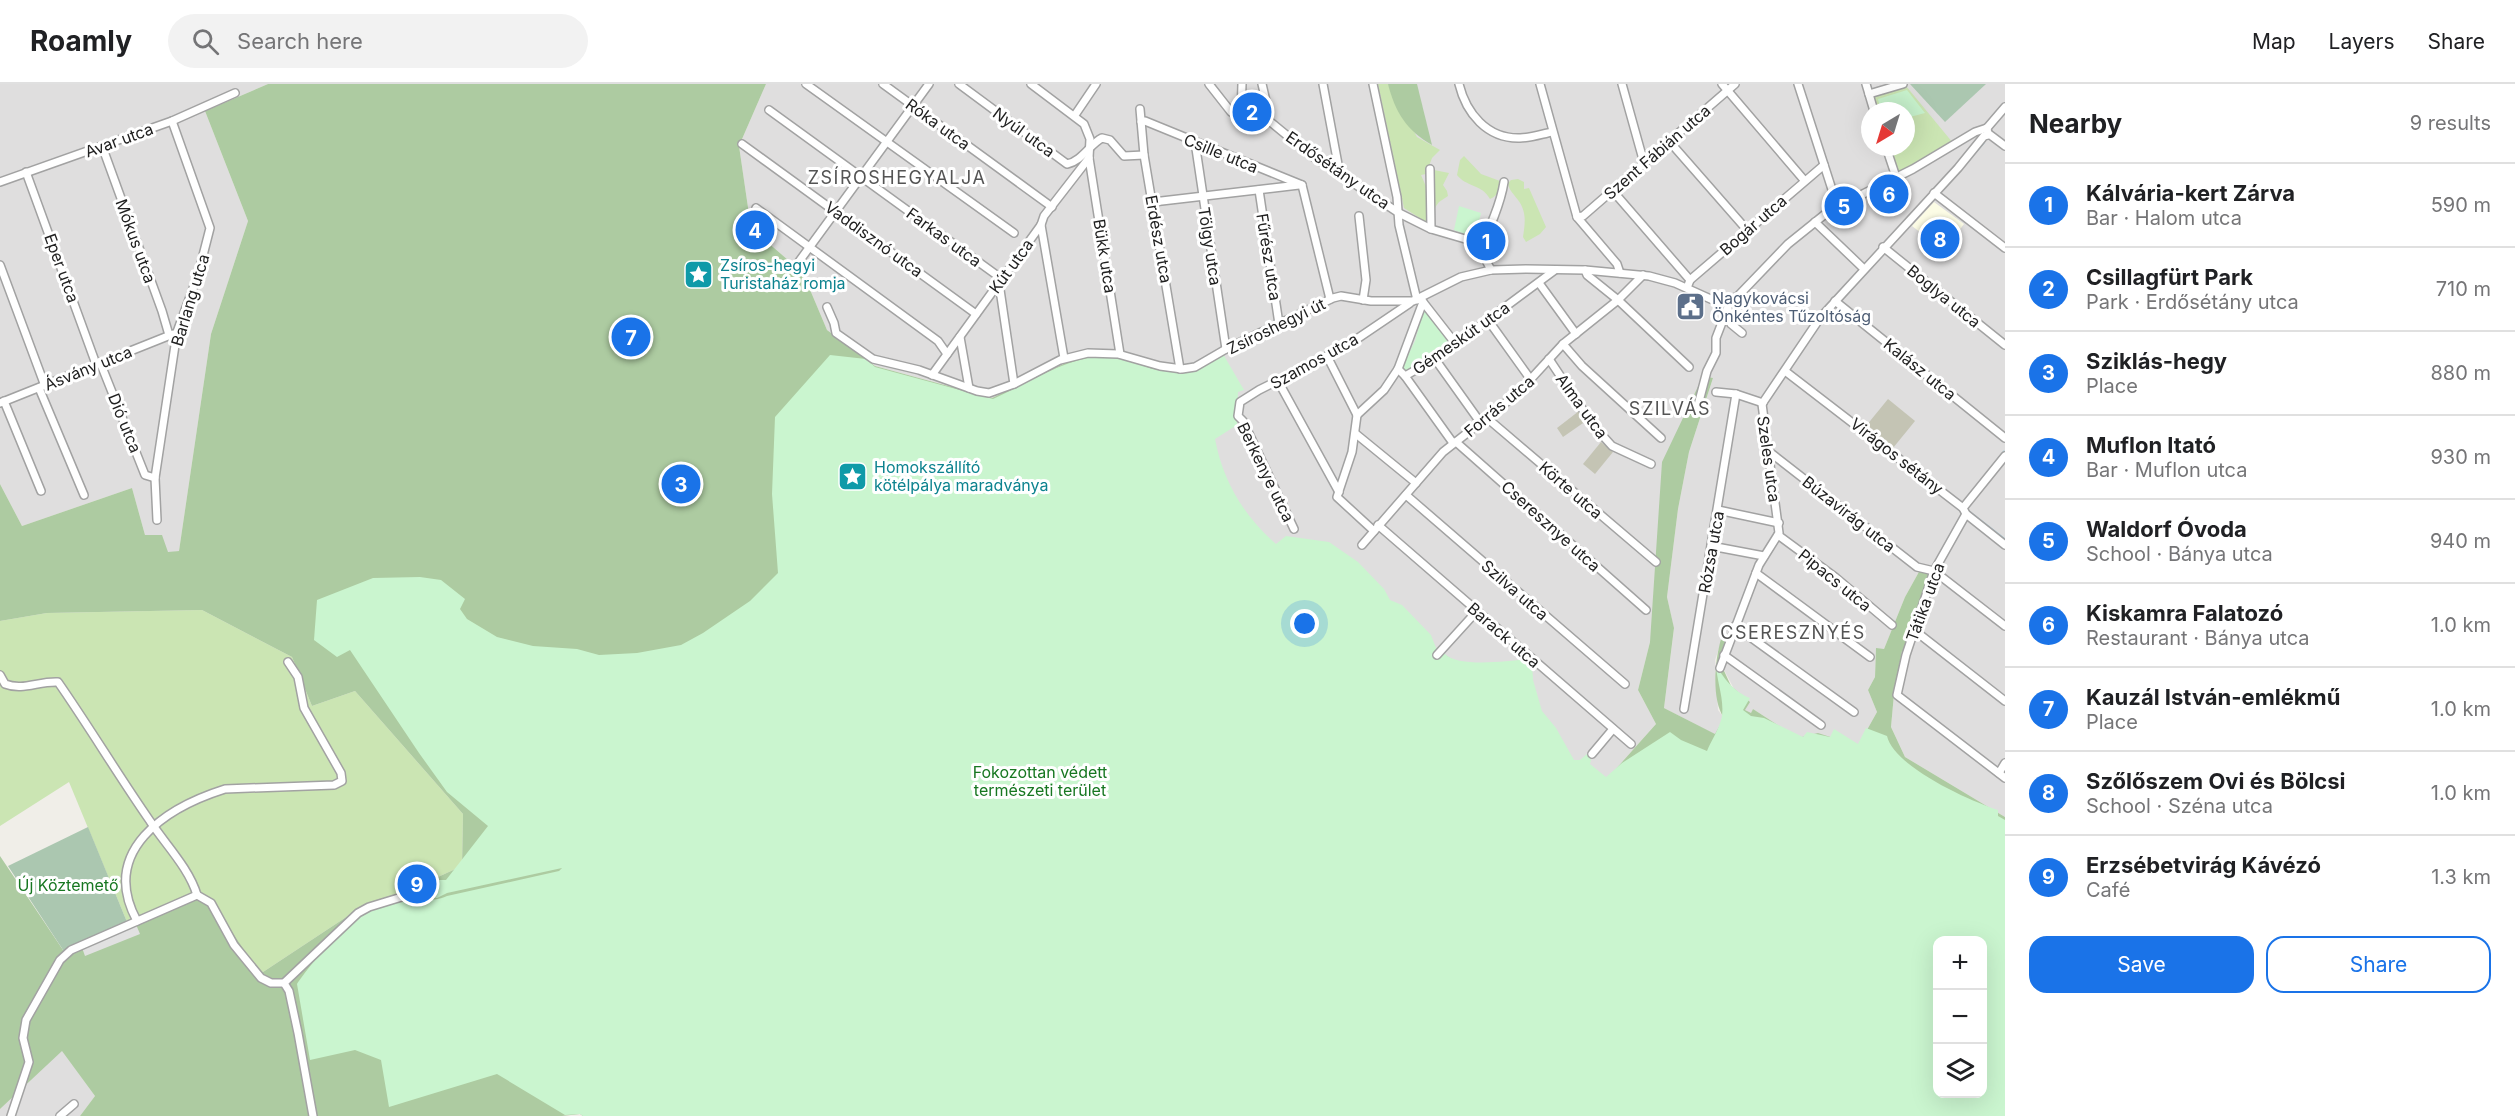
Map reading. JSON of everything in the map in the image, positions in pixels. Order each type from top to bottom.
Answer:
[{"type":"street","points":[[806,84],[1014,233]]},
{"type":"street","name":"Róka utca","points":[[883,84],[1052,207]]},
{"type":"street","points":[[795,267],[929,84]]},
{"type":"street","name":"Nyúl utca","points":[[959,84],[1067,164],[1090,154]]},
{"type":"street","points":[[1032,84],[1075,115],[1096,84]]},
{"type":"street","name":"Erdősétány utca","points":[[1209,84],[1227,109],[1267,119],[1312,156],[1399,213],[1431,229],[1477,245]]},
{"type":"street","points":[[1241,114],[1242,84]]},
{"type":"street","points":[[1262,84],[1269,114],[1267,119]]},
{"type":"street","points":[[1323,84],[1340,175]]},
{"type":"street","points":[[1373,84],[1399,213],[1399,225],[1418,300],[1455,343]]},
{"type":"street","points":[[1459,84],[1472,116],[1496,133],[1519,138],[1552,132]]},
{"type":"street","points":[[1542,84],[1552,132],[1577,217],[1617,264],[1620,273]]},
{"type":"street","points":[[1622,84],[1644,163]]},
{"type":"street","name":"Szent Fábián utca","points":[[1577,217],[1583,216],[1644,163],[1725,87],[1735,84]]},
{"type":"street","points":[[1798,84],[1837,205]]},
{"type":"street","points":[[1866,84],[1872,102]]},
{"type":"street","points":[[1869,94],[1903,84]]},
{"type":"street","points":[[1725,87],[1804,180]]},
{"type":"street","name":"Avar utca","points":[[0,182],[172,121],[236,93]]},
{"type":"street","name":"Szeles utca","points":[[1720,668],[1756,573],[1778,535],[1779,523],[1767,450],[1763,403],[1818,320],[1863,268],[1934,193],[2005,107]]},
{"type":"street","name":"Erdész utca","points":[[1140,109],[1144,155],[1180,369]]},
{"type":"street","name":"Farkas utca","points":[[769,110],[1001,281]]},
{"type":"street","name":"Bükk utca","points":[[1075,115],[1089,133],[1090,154],[1120,354]]},
{"type":"street","name":"Barlang utca","points":[[157,520],[155,478],[177,332],[198,275],[210,228],[172,121]]},
{"type":"street","name":"Csille utca","points":[[1141,122],[1145,121],[1302,185]]},
{"type":"street","points":[[1697,409],[1707,371],[1716,353],[1716,338],[1732,301],[1788,244],[1837,205],[1985,132],[2005,146]]},
{"type":"street","points":[[1090,154],[1099,139],[1106,137],[1124,156],[1144,155]]},
{"type":"street","points":[[1669,141],[1747,230]]},
{"type":"street","name":"Tölgy utca","points":[[1195,142],[1226,349]]},
{"type":"street","name":"Vaddisznó utca","points":[[742,144],[836,210],[976,314]]},
{"type":"street","name":"Mókus utca","points":[[102,146],[169,335]]},
{"type":"street","name":"Kút utca","points":[[929,374],[948,354],[1090,154]]},
{"type":"street","points":[[1889,156],[1896,177]]},
{"type":"street","name":"Bogár utca","points":[[1687,288],[1690,280],[1824,165]]},
{"type":"street","points":[[1430,169],[1431,229]]},
{"type":"street","name":"Eper utca","points":[[26,172],[98,363]]},
{"type":"street","points":[[1491,270],[1477,245],[1482,242],[1486,234],[1502,194],[1504,182]]},
{"type":"street","points":[[1153,202],[1302,185],[1330,299]]},
{"type":"street","name":"Fűrész utca","points":[[1259,190],[1279,324]]},
{"type":"street","points":[[1612,190],[1690,280]]},
{"type":"street","points":[[1934,193],[2005,248]]},
{"type":"street","points":[[756,208],[938,341],[948,354]]},
{"type":"street","points":[[1359,216],[1366,280],[1363,300]]},
{"type":"street","points":[[1815,222],[1863,268]]},
{"type":"street","points":[[1041,225],[1064,358]]},
{"type":"street","name":"Boglya utca","points":[[1883,247],[2005,345]]},
{"type":"street","points":[[0,265],[42,387],[84,495]]},
{"type":"street","name":"Zsíroshegyi út","points":[[827,307],[835,323],[836,333],[869,357],[989,393],[1014,384],[1064,358],[1091,353],[1120,354],[1147,364],[1180,369],[1204,364],[1226,349],[1330,299],[1341,296],[1363,300],[1418,300],[1458,278],[1491,270],[1585,270],[1643,275],[1657,277],[1709,299],[1732,301]]},
{"type":"street","name":"Gémeskút utca","points":[[1357,415],[1384,390],[1398,369],[1405,376],[1435,359],[1555,270]]},
{"type":"street","points":[[1585,270],[1589,278],[1618,300],[1689,367]]},
{"type":"street","name":"Forrás utca","points":[[1362,545],[1454,442],[1531,380],[1563,344],[1618,300],[1643,275]]},
{"type":"street","points":[[1001,281],[1014,384]]},
{"type":"street","points":[[1539,283],[1576,334]]},
{"type":"street","points":[[1398,369],[1418,300]]},
{"type":"street","name":"Szamos utca","points":[[1238,416],[1240,402],[1244,399],[1345,347],[1418,300]]},
{"type":"street","points":[[1732,301],[1731,324],[1742,333]]},
{"type":"street","name":"Kalász utca","points":[[1835,301],[2005,438]]},
{"type":"street","points":[[1488,320],[1531,380]]},
{"type":"street","name":"Ásvány utca","points":[[2,402],[177,332]]},
{"type":"street","points":[[960,337],[969,388]]},
{"type":"street","points":[[1563,344],[1582,366],[1661,438]]},
{"type":"street","points":[[1327,356],[1357,415],[1356,434],[1338,494]]},
{"type":"street","name":"Körte utca","points":[[1435,359],[1483,420],[1656,562]]},
{"type":"street","name":"Alma utca","points":[[1549,359],[1593,425],[1612,446],[1651,464]]},
{"type":"street","name":"Dió utca","points":[[98,363],[145,475],[155,478]]},
{"type":"street","name":"Virágos sétány","points":[[1785,370],[2005,545]]},
{"type":"street","name":"Cseresznye utca","points":[[1405,376],[1454,442],[1646,610]]},
{"type":"street","name":"Barack utca","points":[[1278,381],[1338,494],[1631,744]]},
{"type":"street","points":[[1716,392],[1736,394],[1763,403]]},
{"type":"street","name":"Rózsa utca","points":[[1684,709],[1736,394]]},
{"type":"street","points":[[2,402],[41,491]]},
{"type":"street","name":"Berkenye utca","points":[[1238,416],[1243,421],[1294,529]]},
{"type":"street","points":[[1356,434],[1416,483]]},
{"type":"street","name":"Búzavirág utca","points":[[1767,450],[1917,567],[1934,571],[2005,626]]},
{"type":"street","name":"Tátika utca","points":[[2002,776],[1897,695],[1914,630],[1934,571],[1964,511],[2005,456]]},
{"type":"street","name":"Szilva utca","points":[[1406,495],[1625,684]]},
{"type":"street","points":[[1718,510],[1779,523]]},
{"type":"street","name":"Pipacs utca","points":[[1778,535],[1835,577],[1892,625]]},
{"type":"street","points":[[1711,546],[1764,556]]},
{"type":"street","points":[[1756,573],[1870,657]]},
{"type":"street","points":[[1437,655],[1477,611]]},
{"type":"street","points":[[1735,626],[1854,712]]},
{"type":"street","points":[[1914,630],[2005,701]]},
{"type":"street","points":[[1724,655],[1821,725]]},
{"type":"street","points":[[137,921],[127,897],[126,871],[135,845],[152,825],[210,794],[225,789],[334,785],[342,781],[341,773],[304,708],[298,677],[288,662]]},
{"type":"street","points":[[0,675],[5,684],[18,689],[41,681],[58,682],[175,856],[197,895],[213,905],[234,945],[261,978],[271,983],[284,983],[358,913],[369,907],[405,896]]},
{"type":"street","points":[[1592,754],[1613,729]]},
{"type":"street","points":[[2002,776],[2005,764]]},
{"type":"street","points":[[11,1116],[28,1068],[29,1056],[23,1038],[26,1020],[60,960],[78,946],[197,895]]},
{"type":"street","points":[[284,983],[289,991],[313,1116]]},
{"type":"street","points":[[60,1116],[74,1104]]},
{"type":"shaded area","points":[[0,84],[268,84],[205,111],[248,221],[211,334],[179,551],[168,553],[145,535],[132,488],[22,526],[0,484]]},
{"type":"shaded area","points":[[766,84],[2005,84],[2005,817],[1905,757],[1891,727],[1894,694],[1902,651],[1905,652],[1920,570],[1905,597],[1884,649],[1876,649],[1875,677],[1868,690],[1877,712],[1858,746],[1832,738],[1798,738],[1753,709],[1751,714],[1745,710],[1720,662],[1727,640],[1722,639],[1715,660],[1718,710],[1724,718],[1716,735],[1664,708],[1674,629],[1667,597],[1678,509],[1689,452],[1713,378],[1702,376],[1650,642],[1638,690],[1656,724],[1606,780],[1572,760],[1444,664],[1242,526],[1161,368],[1147,366],[1122,357],[992,398],[875,366],[827,330],[803,273],[751,228],[739,146]]},
{"type":"shaded area","points":[[1934,202],[1964,224],[1944,251],[1912,226]]},
{"type":"shaded area","points":[[1888,399],[1915,421],[1893,448],[1866,426]]},
{"type":"shaded area","points":[[1579,411],[1586,421],[1563,437],[1557,428]]},
{"type":"shaded area","points":[[1601,442],[1613,452],[1595,474],[1583,464]]},
{"type":"shaded area","points":[[135,922],[140,934],[85,956],[81,945]]},
{"type":"shaded area","points":[[62,1050],[95,1096],[80,1116],[0,1116],[0,1109]]},
{"type":"green space","name":"Fokozottan védett természeti terület","points":[[268,84],[766,84],[739,146],[751,228],[803,273],[827,330],[875,366],[992,398],[1072,360],[1109,354],[1147,366],[1203,370],[1207,466],[1242,526],[1392,624],[1537,709],[1572,760],[1606,780],[1656,724],[1638,690],[1650,642],[1662,462],[1703,376],[1713,378],[1689,452],[1678,509],[1667,597],[1674,628],[1664,708],[1715,734],[1724,718],[1717,701],[1715,679],[1717,658],[1721,639],[1727,640],[1720,662],[1731,686],[1750,702],[1745,710],[1751,713],[1753,709],[1798,738],[1818,733],[1858,746],[1877,712],[1868,690],[1875,677],[1876,648],[1884,649],[1905,597],[1920,570],[1931,573],[1906,652],[1902,651],[1891,727],[1905,757],[2005,817],[2005,1116],[583,1116],[580,1114],[562,1116],[80,1116],[95,1096],[62,1051],[0,1109],[0,856],[65,953],[191,895],[210,899],[260,974],[363,906],[405,892],[462,866],[463,814],[355,691],[312,706],[292,657],[202,610],[47,613],[0,621],[0,484],[22,526],[132,488],[145,535],[162,535],[168,552],[179,551],[211,334],[248,221],[205,111]]},
{"type":"green space","points":[[1378,84],[1388,84],[1417,137],[1440,150],[1432,158],[1426,174],[1421,175],[1428,191],[1428,220],[1426,222],[1404,208]]},
{"type":"green space","points":[[1388,84],[1417,84],[1432,145],[1416,134],[1403,120]]},
{"type":"green space","points":[[1910,84],[1986,84],[1945,122]]},
{"type":"green space","points":[[1906,86],[1953,143],[1898,172],[1892,156],[1915,156],[1915,102],[1875,102],[1875,95]]},
{"type":"green space","points":[[1907,90],[1925,113],[1915,116],[1915,102],[1879,102],[1878,99]]},
{"type":"green space","points":[[1464,156],[1481,174],[1500,181],[1495,196],[1490,199],[1483,191],[1457,175],[1460,160]]},
{"type":"green space","points":[[1434,170],[1449,173],[1443,185],[1448,196],[1434,209]]},
{"type":"green space","points":[[1518,179],[1524,182],[1524,189],[1529,188],[1546,227],[1540,234],[1526,242],[1523,237],[1525,222],[1523,209],[1508,183]]},
{"type":"green space","points":[[1459,206],[1481,213],[1476,234],[1473,237],[1454,230]]},
{"type":"green space","points":[[1423,311],[1428,314],[1448,342],[1447,346],[1406,373],[1402,367],[1415,341]]},
{"type":"green space","name":"Fokozottan védett természeti terület","points":[[1223,354],[1244,390],[1238,392],[1237,425],[1215,439],[1229,483],[1244,509],[1264,533],[1276,544],[1286,536],[1329,542],[1358,562],[1384,589],[1390,600],[1402,605],[1431,635],[1436,648],[1440,647],[1452,658],[1472,662],[1529,659],[1532,662],[1533,680],[1542,711],[1556,728],[1574,760],[1580,760],[1587,754],[1591,760],[1590,764],[1606,777],[1622,763],[1670,732],[1681,740],[1707,751],[1722,713],[1716,663],[1721,674],[1730,684],[1750,698],[1743,710],[1751,716],[1764,718],[1803,737],[1807,732],[1830,737],[1834,729],[1858,744],[1866,728],[1887,736],[1893,748],[1918,771],[1952,791],[1998,810],[1998,816],[2005,820],[2005,1116],[583,1116],[580,1114],[565,1115],[497,1074],[389,1107],[381,1060],[355,1050],[310,1060],[297,984],[335,937],[359,913],[378,901],[439,899],[559,871],[562,868],[447,893],[437,898],[429,897],[428,867],[434,880],[446,880],[488,826],[447,792],[350,650],[337,657],[314,640],[317,600],[373,578],[420,577],[441,580],[465,599],[460,609],[467,619],[497,637],[533,646],[577,649],[599,655],[637,653],[681,645],[750,601],[778,573],[772,494],[775,417],[830,355],[866,359],[875,367],[993,399],[1045,373],[1086,358],[1118,356],[1165,371],[1185,370],[1204,364]]},
{"type":"green space","points":[[202,610],[292,657],[312,706],[355,691],[463,814],[462,866],[405,892],[363,906],[260,974],[127,922],[69,782],[0,826],[0,621],[47,613]]},
{"type":"green space","name":"Új Köztemető","points":[[88,827],[127,922],[65,953],[8,866]]},
{"type":"waterway","points":[[1965,165],[1984,143]]},
{"type":"waterway","points":[[1987,473],[2004,451]]},
{"type":"waterway","points":[[1969,511],[2005,539]]},
{"type":"place","name":"Csillagfürt Park","points":[[1252,112]]},
{"type":"place","name":"Kiskamra Falatozó","points":[[1889,194]]},
{"type":"place","name":"Waldorf Óvoda","points":[[1844,206]]},
{"type":"place","name":"Muflon Itató","points":[[755,230]]},
{"type":"place","name":"Szőlőszem Ovi és Bölcsi","points":[[1940,239]]},
{"type":"place","name":"Kálvária-kert Zárva","points":[[1486,241]]},
{"type":"place","name":"Zsíros-hegyi Turistaház romja","points":[[699,274]]},
{"type":"place","name":"Nagykovácsi Önkéntes Tűzoltóság","points":[[1691,307]]},
{"type":"place","name":"Kauzál István-emlékmű","points":[[631,337]]},
{"type":"place","name":"Homokszállító kötélpálya maradványa","points":[[853,476]]},
{"type":"place","name":"Sziklás-hegy","points":[[681,484]]},
{"type":"place","name":"Erzsébetvirág Kávézó","points":[[417,884]]},
{"type":"district","name":"ZSÍROSHEGYALJA","points":[[897,178]]},
{"type":"district","name":"SZILVÁS","points":[[1670,409]]},
{"type":"district","name":"CSERESZNYÉS","points":[[1793,633]]}]
